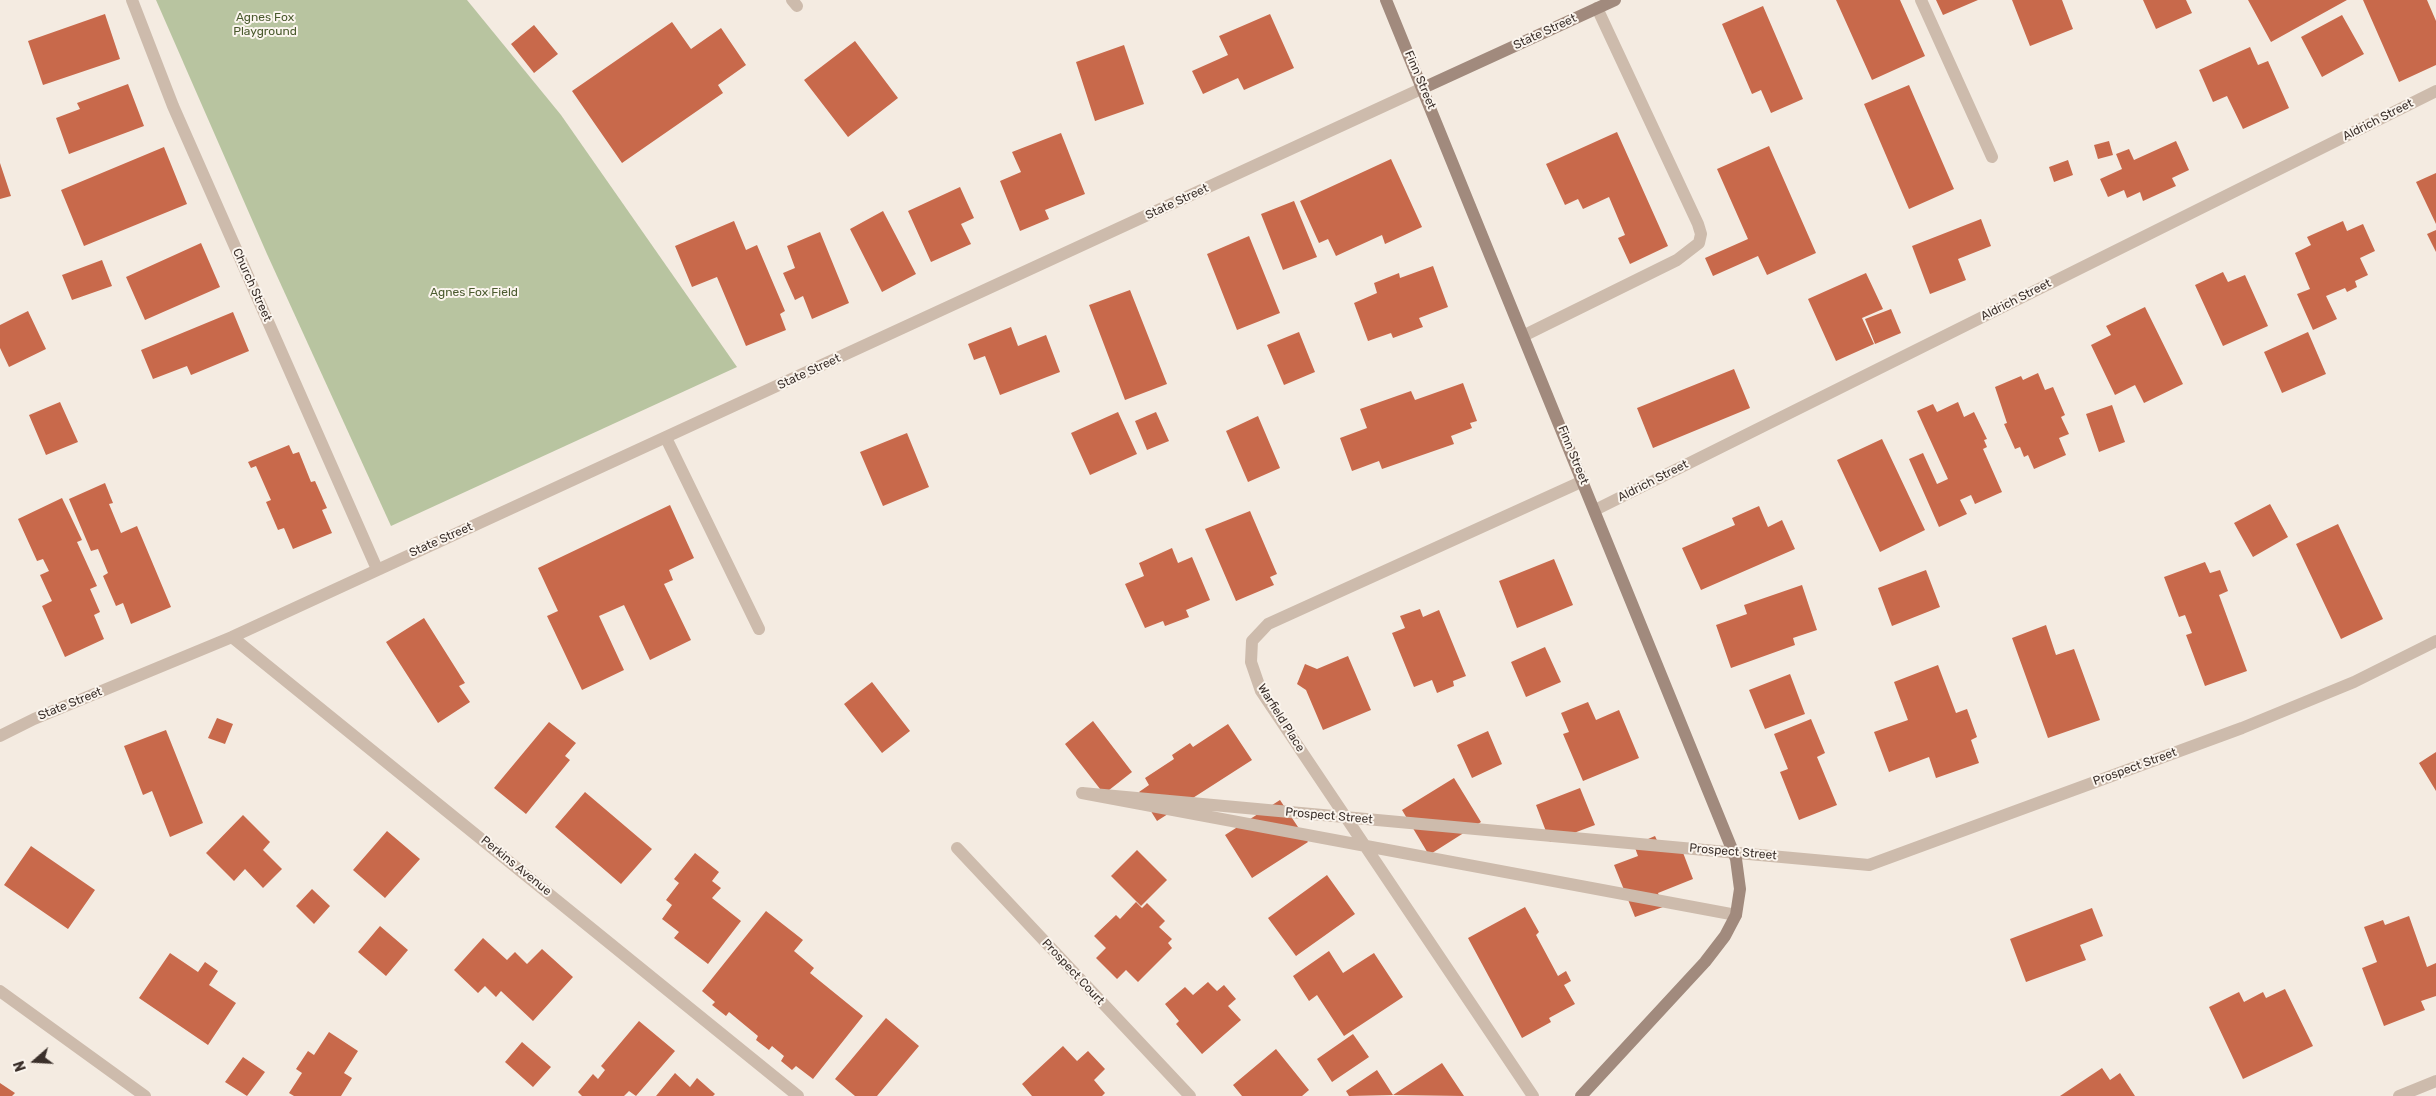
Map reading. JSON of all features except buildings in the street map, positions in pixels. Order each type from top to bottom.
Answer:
[{"type":"main road","name":"Finn Street","points":[[1386,0],[1736,859],[1740,889],[1736,915]]},
{"type":"main road","name":"State Street","points":[[1423,88],[1615,0]]},
{"type":"main road","points":[[1581,1096],[1705,962],[1725,936],[1736,915]]},
{"type":"street","name":"Church Street","points":[[132,0],[173,106],[377,569]]},
{"type":"street","points":[[1920,0],[1992,157]]},
{"type":"street","points":[[1524,335],[1676,260],[1699,243],[1701,234],[1698,224],[1597,8]]},
{"type":"street","name":"State Street","points":[[0,736],[34,719],[232,637],[1423,88]]},
{"type":"street","name":"Aldrich Street","points":[[1595,510],[2436,91]]},
{"type":"street","points":[[666,438],[759,629]]},
{"type":"street","name":"Warfield Place","points":[[1533,1096],[1262,691],[1251,662],[1252,640],[1268,624],[1583,481]]},
{"type":"street","name":"Perkins Avenue","points":[[232,637],[798,1096]]},
{"type":"street","name":"Prospect Street","points":[[1736,915],[1082,793],[1869,865],[2242,728],[2354,682],[2436,641]]},
{"type":"street","name":"Prospect Court","points":[[957,848],[1190,1096]]},
{"type":"street","points":[[0,990],[144,1096]]},
{"type":"street","points":[[2400,1096],[2436,1081]]},
{"type":"green space","name":"Agnes Fox Field","points":[[156,0],[467,0],[561,115],[737,367],[391,526],[267,254]]},
{"type":"park label","name":"Agnes Fox Playground","points":[[265,25]]}]
